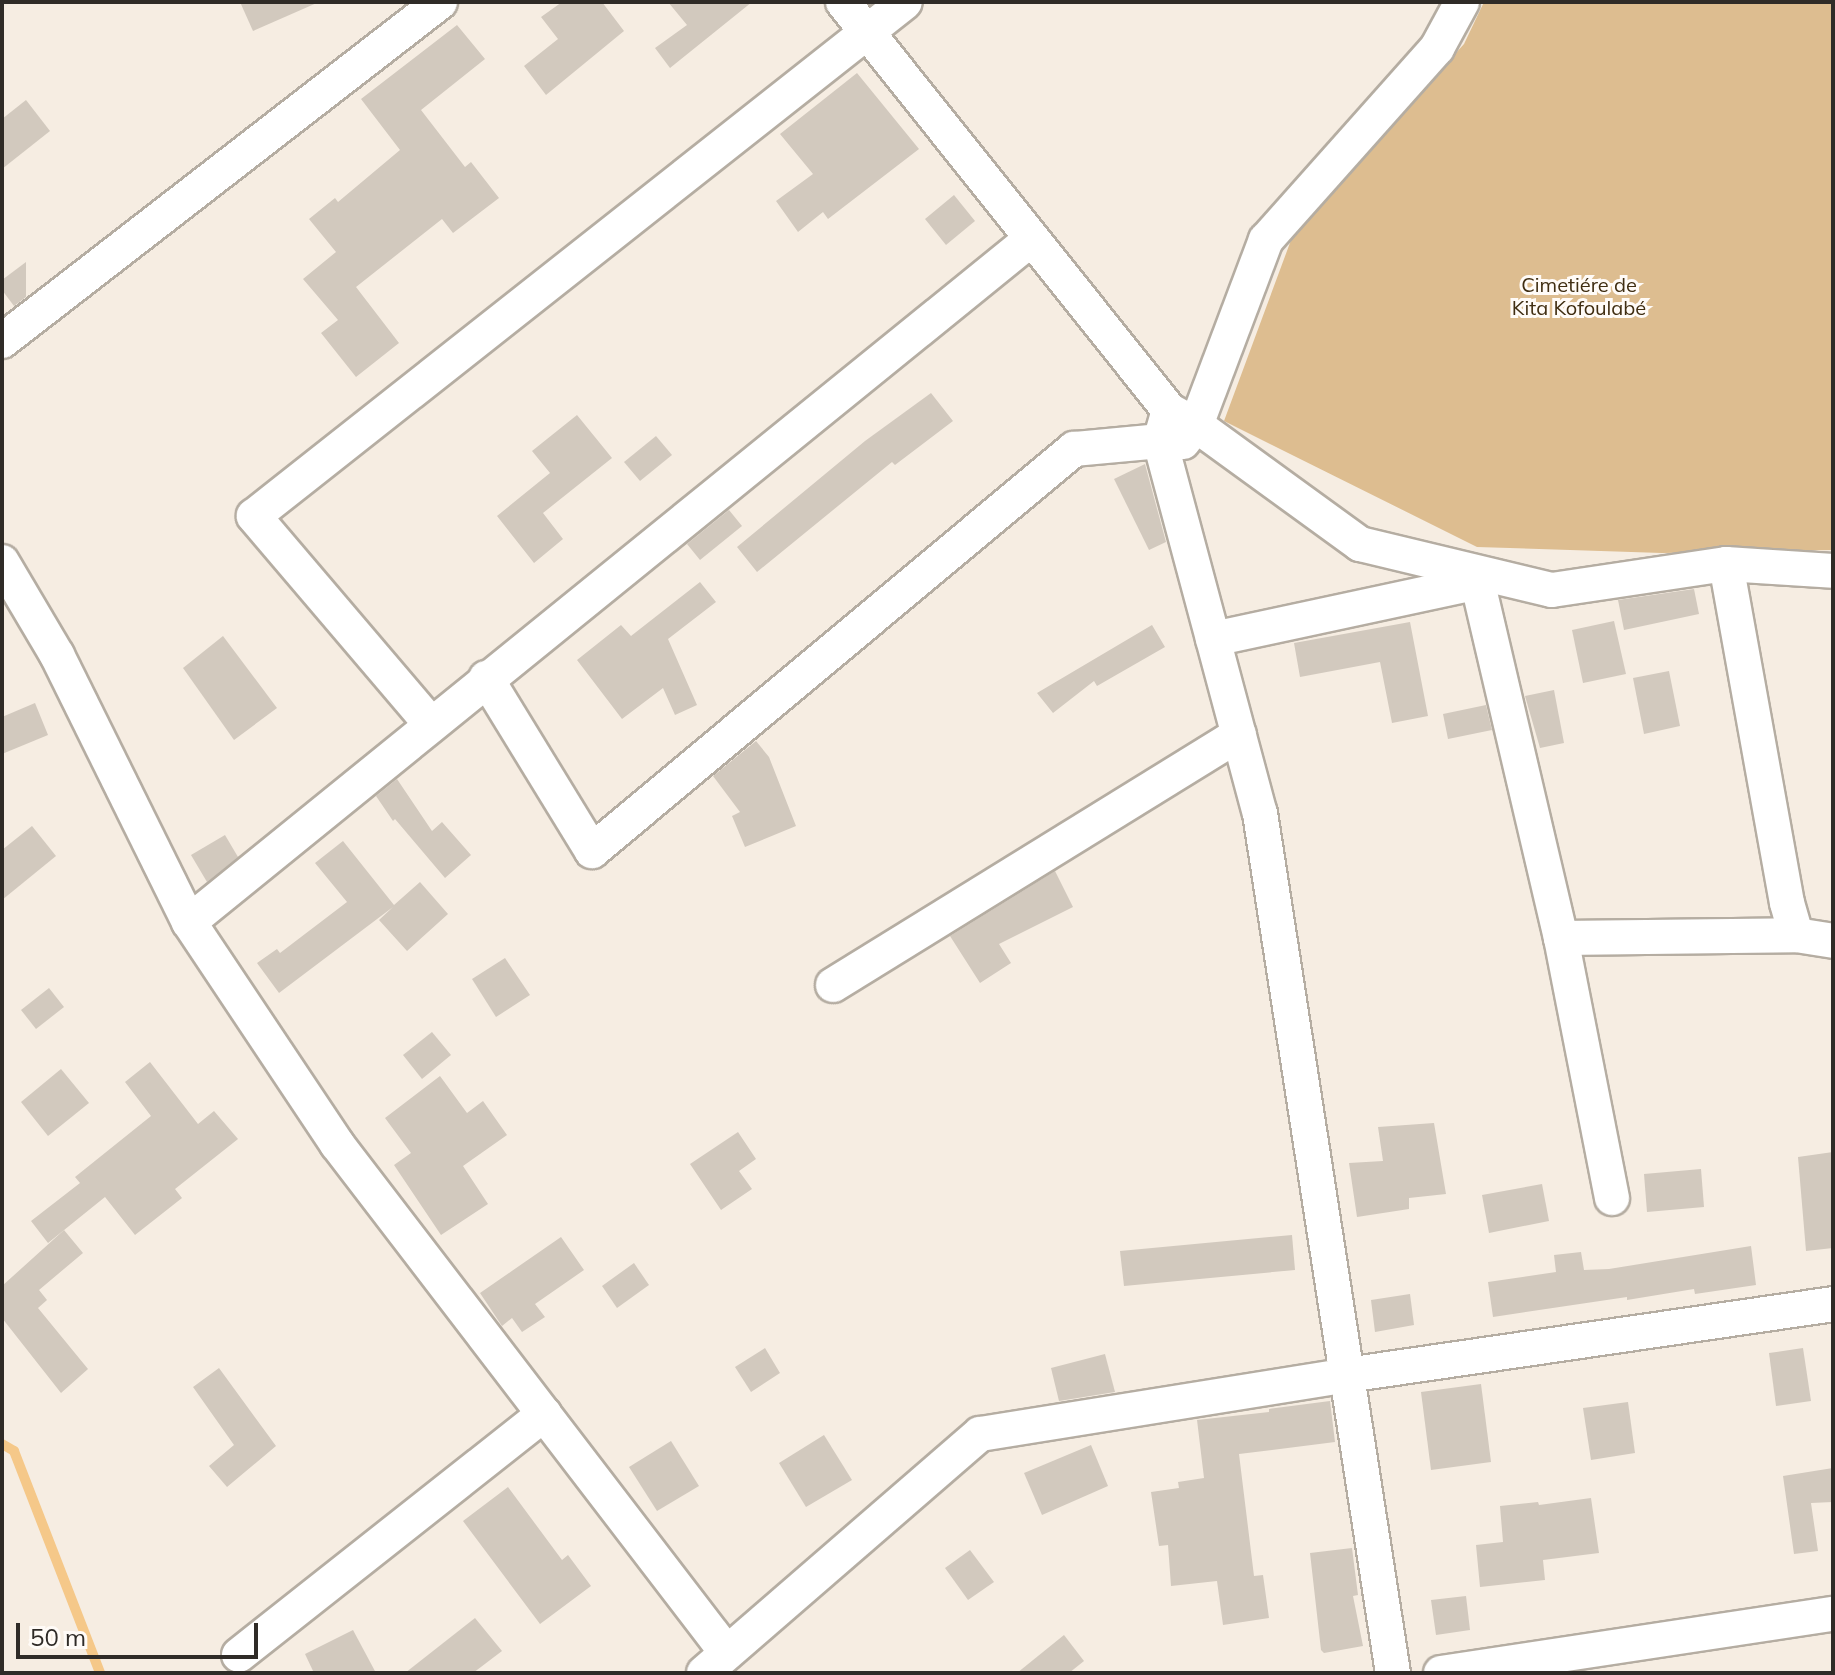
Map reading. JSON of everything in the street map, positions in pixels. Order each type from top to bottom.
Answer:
[{"type":"street","points":[[2,341],[440,2]]},
{"type":"street","points":[[843,2],[1030,240],[1173,435],[1360,544],[1552,590]]},
{"type":"street","points":[[430,723],[254,516],[905,2]]},
{"type":"street","points":[[1393,1673],[1260,813],[1213,639],[1173,435],[1266,240],[1437,48],[1462,2]]},
{"type":"street","points":[[189,922],[430,723],[1030,240]]},
{"type":"street","points":[[486,678],[592,851],[1074,449],[1173,435]]},
{"type":"street","points":[[2,562],[57,655],[189,922],[337,1144],[544,1414],[716,1663],[980,1434],[1347,1375],[1833,1304]]},
{"type":"street","points":[[1213,639],[1477,580],[1552,590],[1726,564],[1833,571]]},
{"type":"street","points":[[1726,564],[1787,903],[1796,935]]},
{"type":"street","points":[[1477,580],[1561,938],[1612,1198]]},
{"type":"street","points":[[833,985],[1239,734]]},
{"type":"street","points":[[1561,938],[1796,935],[1833,941]]},
{"type":"street","points":[[239,1655],[544,1414]]},
{"type":"street","points":[[1441,1673],[1833,1614]]},
{"type":"green space","name":"Cimetiére de Kita Kofoulabé","points":[[1484,2],[1833,2],[1833,550],[1662,553],[1477,547],[1224,421],[1294,232],[1464,44]]},
{"type":"building","points":[[240,2],[319,2],[253,31]]},
{"type":"building","points":[[562,2],[602,2],[624,31],[546,95],[524,66],[558,39],[541,17]]},
{"type":"building","points":[[668,2],[752,2],[670,68],[655,48],[687,25]]},
{"type":"building","points":[[457,25],[485,59],[421,110],[465,167],[471,162],[499,198],[453,233],[442,219],[356,287],[399,343],[356,377],[321,333],[338,320],[303,279],[336,252],[309,219],[335,198],[338,202],[400,150],[361,99]]},
{"type":"building","points":[[857,73],[919,149],[828,219],[823,212],[798,232],[776,201],[813,174],[780,134]]},
{"type":"building","points":[[26,100],[50,131],[2,169],[2,119]]},
{"type":"building","points":[[954,195],[975,221],[946,245],[925,219]]},
{"type":"building","points":[[26,262],[26,297],[14,306],[2,290],[2,280]]},
{"type":"building","points":[[931,393],[953,421],[895,465],[892,462],[757,572],[737,547],[865,441]]},
{"type":"building","points":[[577,415],[612,458],[543,513],[563,539],[534,563],[497,516],[550,473],[532,451]]},
{"type":"building","points":[[656,436],[672,455],[640,481],[624,462]]},
{"type":"building","points":[[1145,464],[1166,542],[1149,550],[1114,479]]},
{"type":"building","points":[[729,510],[742,526],[700,560],[687,544]]},
{"type":"building","points":[[700,582],[716,602],[668,639],[697,705],[675,715],[663,688],[622,719],[577,660],[621,625],[631,636]]},
{"type":"building","points":[[1694,589],[1699,614],[1624,630],[1618,600]]},
{"type":"building","points":[[1614,621],[1626,674],[1583,683],[1572,630]]},
{"type":"building","points":[[1410,622],[1428,716],[1392,723],[1380,662],[1300,677],[1294,643]]},
{"type":"building","points":[[1152,625],[1165,647],[1097,686],[1094,681],[1053,713],[1037,693]]},
{"type":"building","points":[[223,636],[277,708],[234,740],[183,668]]},
{"type":"building","points":[[1669,671],[1680,726],[1644,734],[1633,678]]},
{"type":"building","points":[[1554,690],[1564,743],[1540,748],[1525,696]]},
{"type":"building","points":[[35,703],[48,735],[2,754],[2,717]]},
{"type":"building","points":[[1486,705],[1492,730],[1448,739],[1443,714]]},
{"type":"building","points":[[756,741],[769,757],[796,826],[745,847],[732,816],[740,812],[713,776]]},
{"type":"building","points":[[397,779],[432,831],[442,822],[471,855],[445,878],[395,819],[393,821],[376,796]]},
{"type":"building","points":[[32,826],[56,856],[2,900],[2,850]]},
{"type":"building","points":[[225,835],[238,857],[207,882],[191,855]]},
{"type":"building","points":[[343,841],[394,905],[420,882],[448,914],[407,951],[379,920],[393,907],[279,993],[257,963],[277,949],[280,953],[347,902],[315,863]]},
{"type":"building","points":[[1055,871],[1073,907],[999,944],[1011,963],[980,983],[950,936]]},
{"type":"building","points":[[505,958],[530,995],[496,1017],[472,979]]},
{"type":"building","points":[[49,988],[64,1007],[36,1029],[21,1010]]},
{"type":"building","points":[[432,1032],[451,1055],[422,1079],[403,1055]]},
{"type":"building","points":[[150,1062],[198,1124],[214,1111],[238,1139],[175,1189],[182,1198],[135,1235],[105,1197],[48,1243],[31,1221],[80,1183],[75,1177],[151,1116],[125,1082]]},
{"type":"building","points":[[61,1069],[89,1103],[48,1136],[21,1102]]},
{"type":"building","points":[[440,1076],[467,1113],[483,1101],[507,1135],[463,1166],[488,1204],[441,1235],[394,1165],[411,1153],[385,1118]]},
{"type":"building","points":[[1434,1123],[1446,1194],[1409,1198],[1409,1209],[1357,1217],[1349,1163],[1383,1161],[1378,1127]]},
{"type":"building","points":[[738,1132],[756,1159],[739,1171],[752,1189],[721,1210],[690,1164]]},
{"type":"building","points":[[1833,1152],[1833,1248],[1806,1251],[1798,1157]]},
{"type":"building","points":[[1701,1169],[1704,1207],[1647,1212],[1644,1174]]},
{"type":"building","points":[[1542,1184],[1549,1221],[1489,1233],[1482,1195]]},
{"type":"building","points":[[64,1230],[83,1253],[39,1290],[47,1300],[38,1308],[88,1369],[61,1393],[2,1318],[2,1286]]},
{"type":"building","points":[[1292,1235],[1295,1270],[1124,1286],[1120,1251]]},
{"type":"building","points":[[561,1237],[584,1270],[535,1304],[545,1317],[522,1332],[512,1318],[502,1326],[480,1293]]},
{"type":"building","points":[[1751,1246],[1756,1285],[1695,1294],[1694,1289],[1627,1300],[1627,1297],[1493,1317],[1488,1282],[1556,1272],[1554,1255],[1581,1252],[1584,1270],[1609,1269]]},
{"type":"building","points":[[634,1263],[649,1285],[617,1308],[602,1286]]},
{"type":"building","points":[[1410,1294],[1414,1325],[1375,1332],[1371,1300]]},
{"type":"building","points":[[765,1348],[780,1373],[751,1392],[735,1367]]},
{"type":"building","points":[[1803,1348],[1811,1401],[1776,1406],[1769,1353]]},
{"type":"building","points":[[1105,1354],[1115,1392],[1059,1401],[1051,1368]]},
{"type":"building","points":[[219,1368],[276,1446],[227,1487],[209,1466],[234,1445],[193,1387]]},
{"type":"building","points":[[1481,1384],[1491,1462],[1431,1470],[1421,1392]]},
{"type":"building","points":[[1330,1401],[1335,1442],[1239,1454],[1254,1576],[1263,1575],[1269,1618],[1223,1625],[1217,1581],[1171,1586],[1168,1545],[1159,1546],[1151,1492],[1179,1488],[1178,1482],[1204,1478],[1197,1420]]},
{"type":"building","points":[[1628,1402],[1635,1453],[1591,1460],[1583,1408]]},
{"type":"building","points":[[824,1435],[852,1480],[806,1507],[779,1463]]},
{"type":"building","points":[[671,1441],[699,1486],[657,1511],[629,1467]]},
{"type":"building","points":[[1091,1445],[1108,1486],[1042,1515],[1024,1473]]},
{"type":"building","points":[[1833,1468],[1833,1502],[1811,1503],[1818,1551],[1794,1554],[1783,1476]]},
{"type":"building","points":[[508,1487],[562,1560],[568,1555],[591,1586],[540,1624],[463,1521]]},
{"type":"building","points":[[1591,1498],[1599,1553],[1543,1560],[1545,1580],[1480,1587],[1476,1545],[1503,1542],[1500,1506],[1538,1502],[1539,1505]]},
{"type":"building","points":[[1352,1548],[1358,1595],[1353,1596],[1363,1646],[1324,1653],[1321,1650],[1310,1553]]},
{"type":"building","points":[[970,1550],[994,1582],[968,1600],[945,1568]]},
{"type":"building","points":[[1466,1596],[1470,1630],[1436,1635],[1431,1600]]},
{"type":"building","points":[[475,1618],[502,1651],[473,1673],[405,1673]]},
{"type":"building","points":[[353,1630],[376,1673],[314,1673],[305,1654]]},
{"type":"building","points":[[1064,1635],[1084,1661],[1069,1673],[1017,1673]]},
{"type":"waterway","points":[[2,1444],[14,1451],[100,1673]]}]
